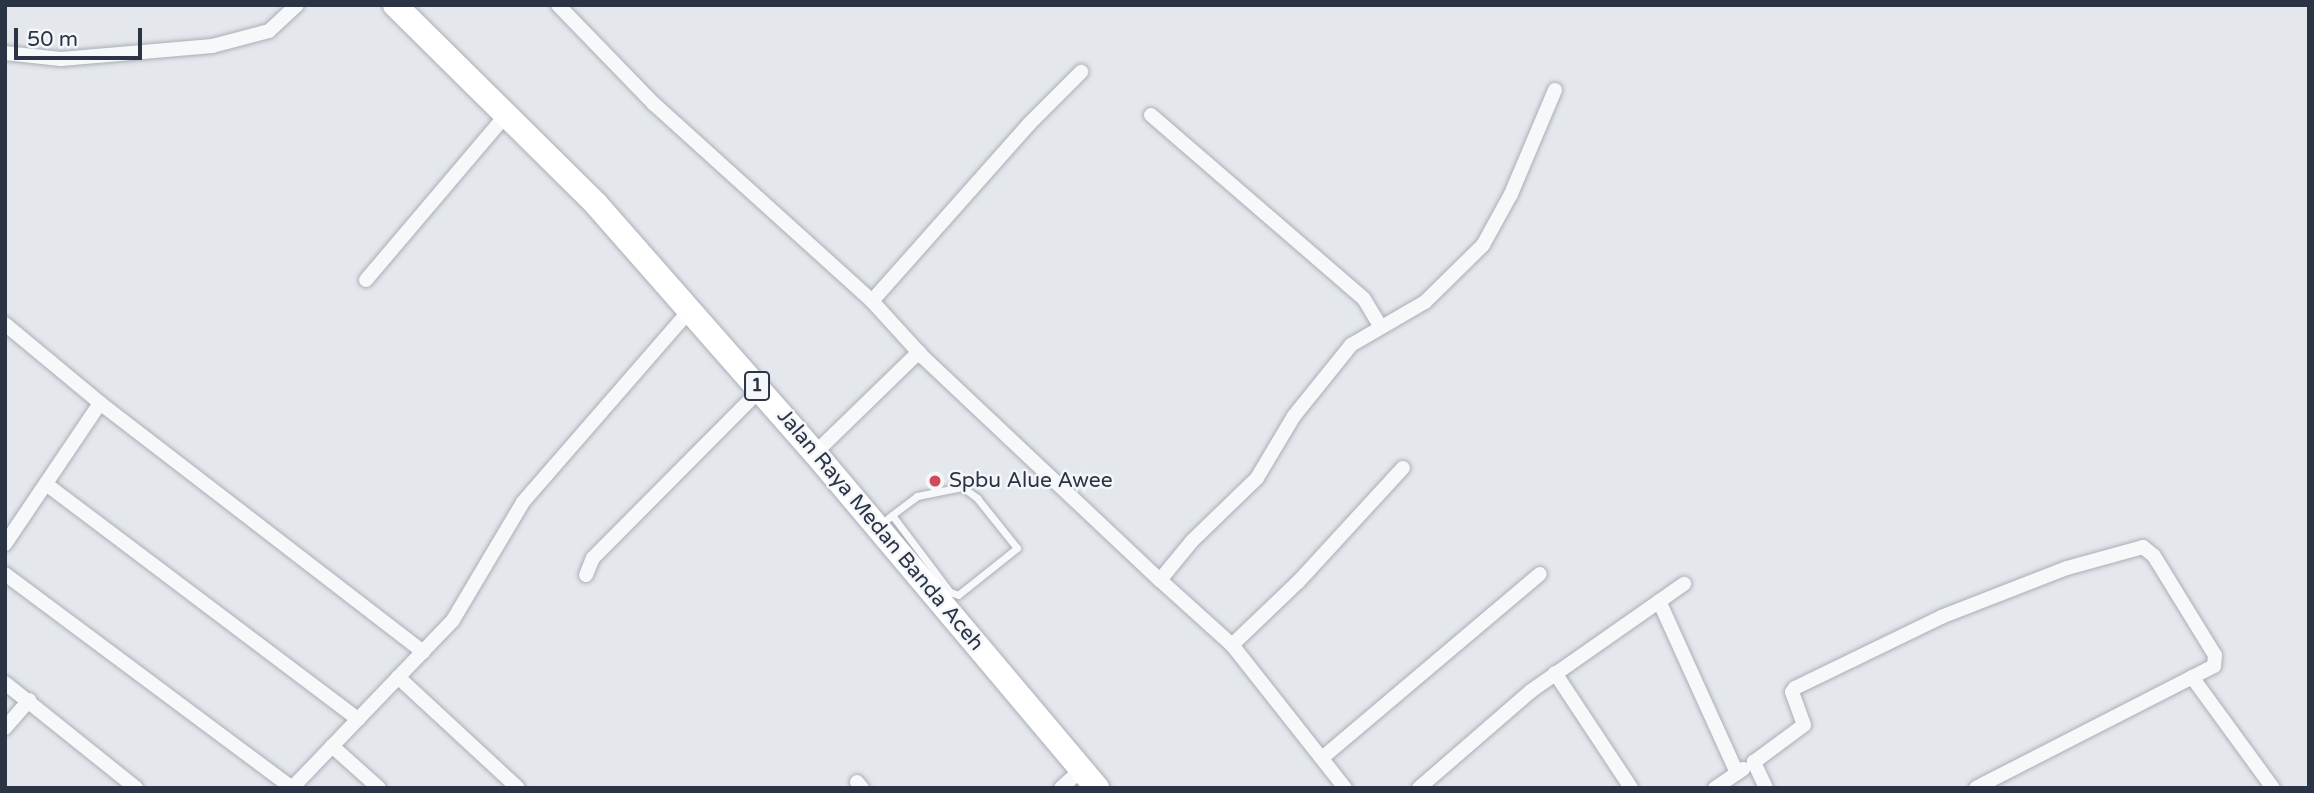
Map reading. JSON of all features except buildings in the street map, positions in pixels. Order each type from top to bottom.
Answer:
[{"type":"highway","name":"Jalan Raya Medan Banda Aceh","points":[[395,5],[596,204],[815,453],[885,521],[1090,779]]},
{"type":"street","points":[[5,53],[61,60],[212,46],[270,31],[298,5]]},
{"type":"street","points":[[558,5],[654,104],[872,301],[919,352],[1232,645],[1345,788]]},
{"type":"street","points":[[872,301],[1029,124],[1081,72]]},
{"type":"street","points":[[1160,580],[1192,541],[1257,478],[1326,372],[1351,345],[1425,302],[1483,245],[1511,194],[1555,90]]},
{"type":"street","points":[[366,280],[506,115]]},
{"type":"street","points":[[1152,115],[1364,299],[1380,326]]},
{"type":"street","points":[[5,574],[292,788],[453,620],[523,502],[690,310]]},
{"type":"street","points":[[5,324],[100,403],[422,652]]},
{"type":"street","points":[[815,453],[919,352]]},
{"type":"street","points":[[586,575],[593,558],[760,390]]},
{"type":"street","points":[[5,544],[100,403]]},
{"type":"street","points":[[1232,645],[1298,582],[1403,468]]},
{"type":"street","points":[[46,484],[358,719]]},
{"type":"street","points":[[1715,788],[1804,725],[1792,692],[1795,688],[1941,617],[2143,547],[2154,556],[2215,655],[2201,673],[1976,788]]},
{"type":"street","points":[[1322,758],[1540,574]]},
{"type":"street","points":[[1419,788],[1555,673],[1684,584]]},
{"type":"street","points":[[1659,601],[1737,773]]},
{"type":"street","points":[[1555,673],[1631,788]]},
{"type":"street","points":[[2201,673],[2273,788]]},
{"type":"street","points":[[398,677],[518,788]]},
{"type":"street","points":[[5,683],[136,788]]},
{"type":"street","points":[[5,728],[29,700]]},
{"type":"street","points":[[332,746],[379,788]]},
{"type":"street","points":[[1754,762],[1766,788]]},
{"type":"street","points":[[1061,788],[1090,779]]},
{"type":"lane","points":[[962,487],[977,498],[1017,548],[958,595],[950,592],[885,521],[928,492],[962,487]]},
{"type":"place","name":"Spbu Alue Awee","points":[[935,481]]}]
